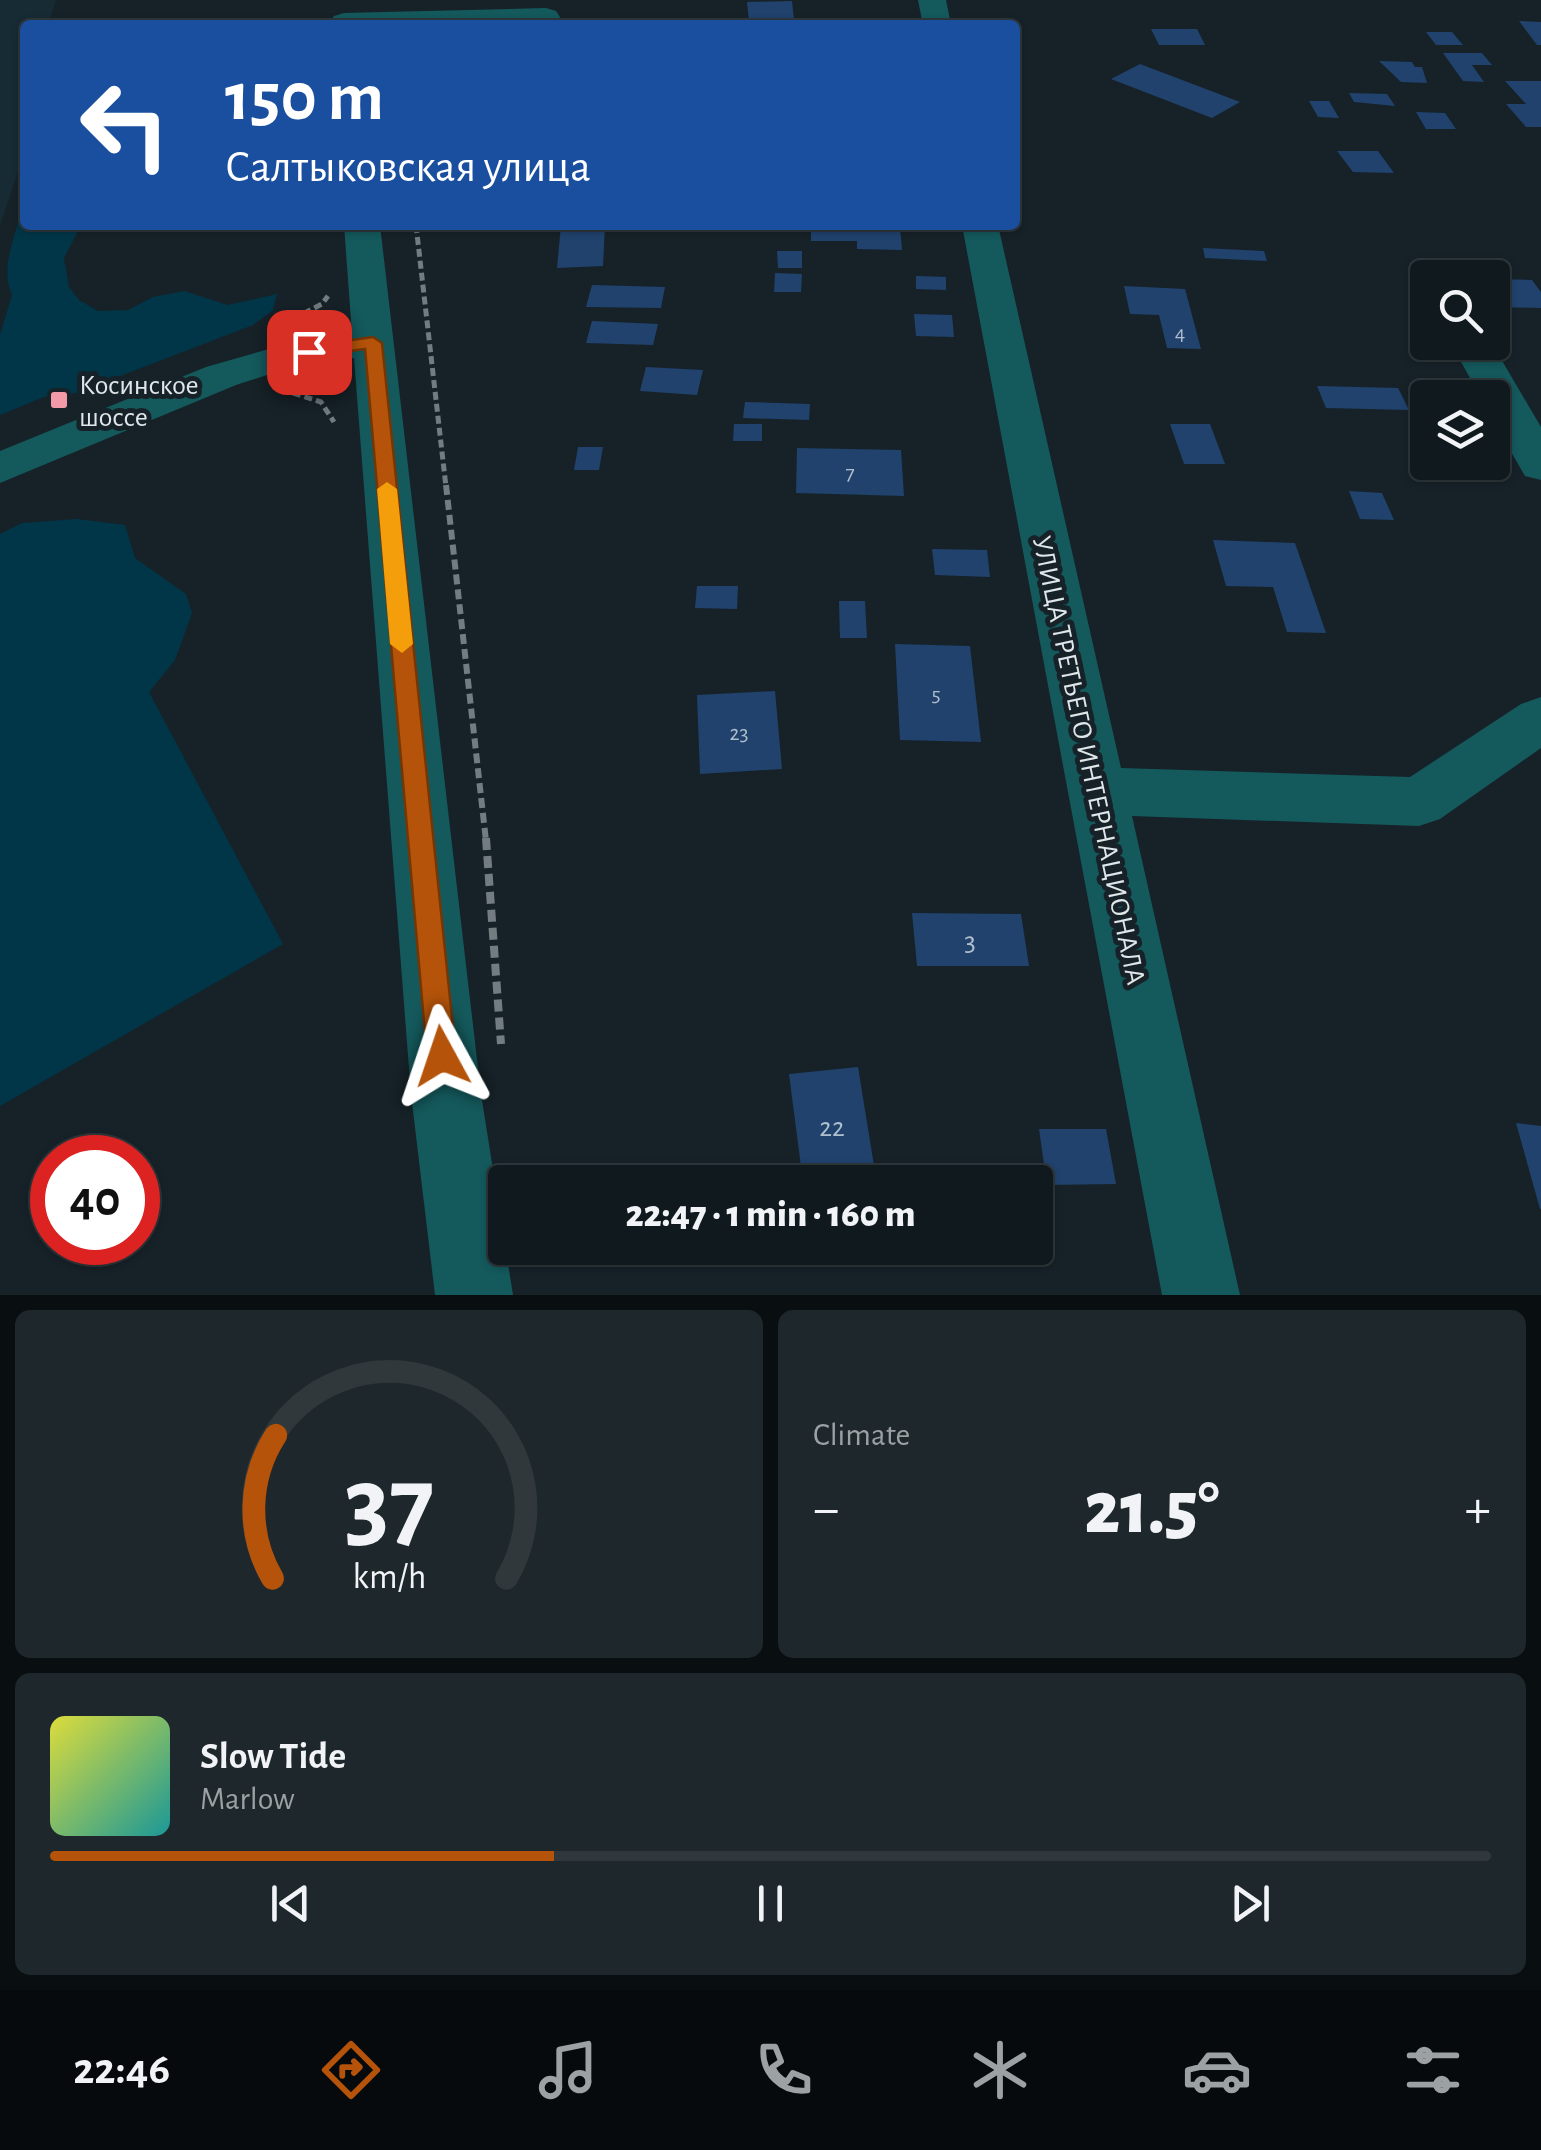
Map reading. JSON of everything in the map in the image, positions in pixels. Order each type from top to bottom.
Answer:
[{"type":"street","points":[[344,16],[546,17]]},
{"type":"street","points":[[357,418],[373,343],[362,230]]},
{"type":"street","name":"УЛИЦА ТРЕТЬЕГО ИНТЕРНАЦИОНАЛА","points":[[981,230],[1201,1295]]},
{"type":"street","points":[[0,468],[220,376],[304,334],[367,287]]},
{"type":"street","points":[[220,376],[282,357],[373,343]]},
{"type":"street","points":[[1480,360],[1541,465]]},
{"type":"street","points":[[220,376],[302,370],[331,377],[356,390],[474,1295]]},
{"type":"street","points":[[1097,791],[1419,802],[1541,719]]},
{"type":"path","points":[[417,230],[489,864],[503,1063]]},
{"type":"path","points":[[282,393],[299,392],[357,418]]},
{"type":"shaded area","points":[[0,0],[56,0],[50,20],[20,20],[20,167],[0,225]]},
{"type":"shaded area","points":[[20,213],[20,230],[78,230],[64,258],[69,287],[79,300],[98,311],[128,310],[153,297],[184,291],[228,305],[277,294],[273,310],[253,325],[76,393],[44,397],[0,415],[0,335],[12,295],[7,275]]},
{"type":"shaded area","points":[[77,519],[125,525],[135,558],[186,594],[192,613],[175,660],[149,692],[283,944],[0,1106],[0,534],[22,523]]},
{"type":"building","points":[[792,1],[794,20],[749,20],[747,2]]},
{"type":"building","points":[[1519,21],[1541,22],[1541,45],[1537,45]]},
{"type":"building","points":[[1151,29],[1197,29],[1205,45],[1159,45]]},
{"type":"building","points":[[1426,32],[1452,32],[1463,45],[1436,45]]},
{"type":"building","points":[[1443,53],[1482,53],[1492,65],[1472,65],[1484,82],[1463,81]]},
{"type":"building","points":[[1379,61],[1412,62],[1415,67],[1422,67],[1427,83],[1401,82]]},
{"type":"building","points":[[1140,64],[1240,102],[1212,118],[1111,79]]},
{"type":"building","points":[[1505,81],[1541,81],[1541,127],[1526,127],[1506,104],[1526,104]]},
{"type":"building","points":[[1349,93],[1387,94],[1395,106],[1354,102]]},
{"type":"building","points":[[1309,101],[1329,101],[1339,118],[1318,117]]},
{"type":"building","points":[[1416,112],[1445,113],[1456,129],[1426,129]]},
{"type":"building","points":[[1337,151],[1378,151],[1394,173],[1353,172]]},
{"type":"building","points":[[561,230],[605,230],[603,266],[557,268]]},
{"type":"building","points":[[811,230],[900,230],[902,250],[857,249],[857,241],[811,241]]},
{"type":"building","points":[[1203,248],[1264,251],[1267,261],[1205,258]]},
{"type":"building","points":[[777,251],[802,251],[802,268],[778,268]]},
{"type":"building","points":[[775,273],[802,274],[801,292],[774,292]]},
{"type":"building","points":[[916,276],[946,277],[946,290],[916,289]]},
{"type":"building","points":[[1510,279],[1532,280],[1541,292],[1541,308],[1510,307]]},
{"type":"building","points":[[592,285],[665,287],[661,308],[586,307]]},
{"type":"building","points":[[1124,286],[1185,289],[1201,349],[1167,348],[1159,315],[1130,314]]},
{"type":"building","points":[[914,314],[952,315],[954,337],[916,336]]},
{"type":"building","points":[[592,321],[658,324],[653,345],[586,343]]},
{"type":"building","points":[[646,367],[703,370],[697,395],[640,391]]},
{"type":"building","points":[[1317,386],[1398,388],[1409,410],[1326,408]]},
{"type":"building","points":[[745,402],[810,404],[809,420],[743,418]]},
{"type":"building","points":[[734,424],[762,424],[762,441],[733,441]]},
{"type":"building","points":[[1170,424],[1210,424],[1225,464],[1184,464]]},
{"type":"building","points":[[578,447],[603,447],[599,470],[574,470]]},
{"type":"building","points":[[797,448],[901,450],[904,496],[796,493]]},
{"type":"building","points":[[1349,491],[1382,493],[1394,520],[1360,519]]},
{"type":"building","points":[[1213,540],[1295,543],[1326,633],[1287,632],[1273,587],[1226,586]]},
{"type":"building","points":[[932,549],[987,550],[990,577],[935,575]]},
{"type":"building","points":[[697,586],[738,586],[737,609],[695,608]]},
{"type":"building","points":[[839,601],[865,601],[867,638],[840,638]]},
{"type":"building","points":[[895,644],[970,646],[981,742],[900,740]]},
{"type":"building","points":[[775,691],[782,769],[700,774],[697,695]]},
{"type":"building","points":[[912,913],[1021,914],[1029,966],[917,966]]},
{"type":"building","points":[[858,1067],[874,1165],[801,1165],[789,1074]]},
{"type":"building","points":[[1516,1123],[1541,1126],[1541,1209],[1540,1209]]},
{"type":"building","points":[[1039,1129],[1106,1129],[1116,1184],[1053,1185],[1053,1165],[1044,1165]]},
{"type":"slow traffic","points":[[387,489],[402,644]]},
{"type":"place","name":"Косинское шоссе","points":[[59,400]]},
{"type":"route","points":[[309,352],[373,343],[442,1056]]}]
